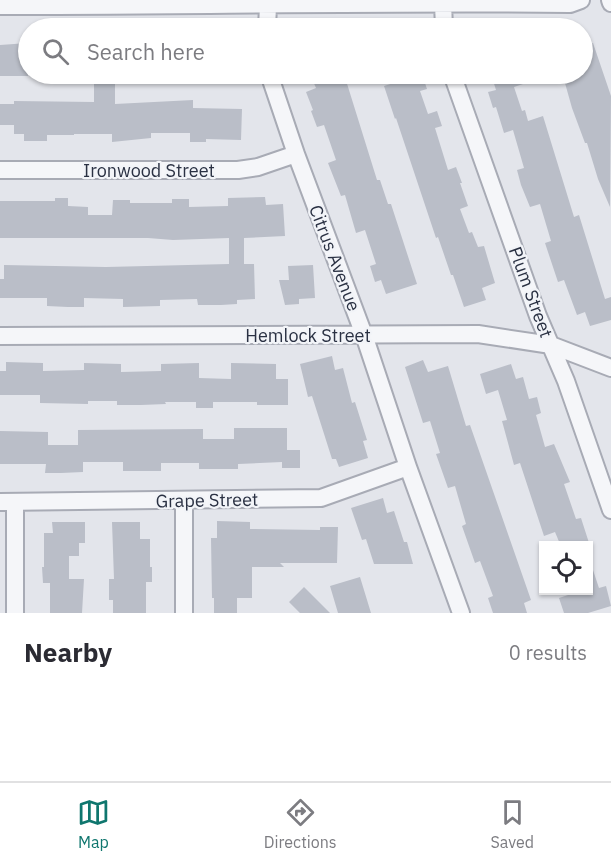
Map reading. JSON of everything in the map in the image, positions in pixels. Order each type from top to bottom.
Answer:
[{"type":"street","points":[[0,6],[570,4],[581,0]]},
{"type":"street","points":[[443,3],[444,18]]},
{"type":"street","points":[[267,18],[268,6]]},
{"type":"street","name":"Citrus Avenue","points":[[272,84],[296,154],[364,335],[408,467],[461,613]]},
{"type":"street","name":"Plum Street","points":[[456,84],[538,316],[566,381],[611,510]]},
{"type":"street","name":"Ironwood Street","points":[[0,170],[238,170],[258,167],[296,154]]},
{"type":"street","name":"Hemlock Street","points":[[0,336],[478,334],[551,345],[611,368]]},
{"type":"street","name":"Grape Street","points":[[7,502],[321,498],[408,467]]},
{"type":"street","points":[[184,500],[184,613]]},
{"type":"street","points":[[7,502],[15,613]]},
{"type":"building","points":[[593,43],[611,96],[610,207],[598,179],[587,143],[585,143],[565,84],[593,84]]},
{"type":"building","points":[[18,44],[18,76],[0,76],[0,45]]},
{"type":"building","points":[[94,84],[115,84],[115,104],[193,100],[193,108],[242,109],[241,140],[206,139],[206,142],[190,142],[190,133],[151,133],[151,138],[112,142],[112,134],[47,135],[47,141],[24,141],[24,134],[14,134],[14,125],[0,125],[0,104],[14,104],[14,101],[94,102]]},
{"type":"building","points":[[314,84],[347,84],[377,180],[380,180],[388,204],[391,204],[417,284],[386,294],[381,280],[375,282],[370,266],[376,264],[365,230],[356,233],[345,195],[341,196],[328,163],[336,160],[324,125],[317,127],[311,111],[313,110],[306,92],[316,88]]},
{"type":"building","points":[[425,84],[427,89],[420,91],[428,114],[437,111],[442,126],[435,128],[448,170],[456,167],[462,183],[460,183],[468,206],[460,209],[469,233],[472,232],[478,247],[484,246],[495,283],[482,288],[486,300],[464,307],[438,237],[436,238],[384,86]]},
{"type":"building","points":[[494,84],[523,84],[514,87],[528,121],[543,116],[574,217],[579,215],[605,299],[611,297],[611,320],[590,326],[585,312],[577,315],[564,280],[558,282],[545,243],[551,241],[540,204],[530,207],[521,185],[517,170],[524,168],[513,130],[504,133],[496,107],[493,108],[488,92],[496,90]]},
{"type":"building","points":[[265,197],[266,205],[283,204],[285,236],[244,238],[244,264],[254,264],[255,299],[237,300],[237,304],[221,305],[198,305],[197,299],[160,300],[160,306],[123,307],[123,299],[84,298],[84,307],[68,307],[47,306],[47,298],[0,298],[0,279],[4,279],[4,265],[106,267],[229,264],[229,238],[173,240],[0,238],[0,201],[55,201],[55,198],[68,198],[68,206],[88,207],[88,215],[112,215],[113,200],[130,200],[130,203],[172,203],[172,199],[189,199],[189,207],[228,206],[228,198]]},
{"type":"building","points":[[313,265],[315,298],[299,299],[299,304],[285,305],[279,280],[289,280],[288,266]]},
{"type":"building","points":[[332,356],[335,370],[343,368],[352,403],[355,402],[367,440],[363,441],[368,458],[339,467],[336,459],[332,459],[312,396],[308,397],[300,364]]},
{"type":"building","points":[[423,360],[428,372],[448,366],[466,426],[470,425],[531,600],[524,603],[527,613],[493,613],[488,598],[493,596],[480,561],[475,563],[462,526],[466,524],[455,486],[448,488],[436,454],[440,453],[430,421],[423,423],[405,367]]},
{"type":"building","points":[[6,362],[43,363],[43,371],[84,370],[84,363],[121,364],[121,372],[161,371],[161,364],[199,363],[199,378],[231,379],[231,363],[276,364],[276,379],[288,379],[288,405],[213,402],[213,408],[196,408],[196,402],[141,405],[117,405],[117,401],[88,401],[88,404],[40,403],[40,395],[0,395],[0,371],[6,371]]},
{"type":"building","points":[[511,364],[516,379],[523,377],[529,399],[537,397],[541,413],[536,415],[545,447],[554,444],[570,482],[564,484],[576,519],[581,518],[588,541],[559,541],[555,532],[544,536],[520,463],[514,465],[502,421],[507,420],[498,390],[486,394],[480,374]]},
{"type":"building","points":[[234,428],[287,428],[287,450],[300,450],[300,468],[282,468],[282,462],[238,464],[238,469],[199,469],[199,463],[161,463],[161,471],[123,471],[123,462],[83,462],[83,472],[45,473],[46,464],[0,464],[0,431],[48,432],[48,445],[78,445],[78,430],[203,429],[203,439],[234,439]]},
{"type":"building","points":[[383,498],[387,513],[394,511],[413,564],[374,564],[366,539],[362,540],[351,508]]},
{"type":"building","points":[[217,521],[250,522],[250,529],[320,530],[320,527],[338,527],[337,563],[280,563],[284,567],[252,567],[252,598],[237,598],[237,613],[214,613],[211,538],[217,538]]},
{"type":"building","points":[[52,522],[85,522],[85,543],[79,543],[79,556],[69,556],[69,579],[84,579],[82,613],[50,613],[50,583],[43,583],[42,567],[44,567],[44,533],[53,533]]},
{"type":"building","points":[[112,522],[140,522],[140,539],[150,539],[152,582],[146,582],[146,613],[113,613],[113,600],[109,600],[109,579],[114,579]]},
{"type":"building","points":[[593,570],[599,588],[606,586],[611,606],[588,613],[564,613],[559,598],[568,595],[593,595]]},
{"type":"building","points":[[360,577],[371,613],[338,613],[330,586]]},
{"type":"building","points":[[304,587],[330,613],[300,613],[289,602]]}]
